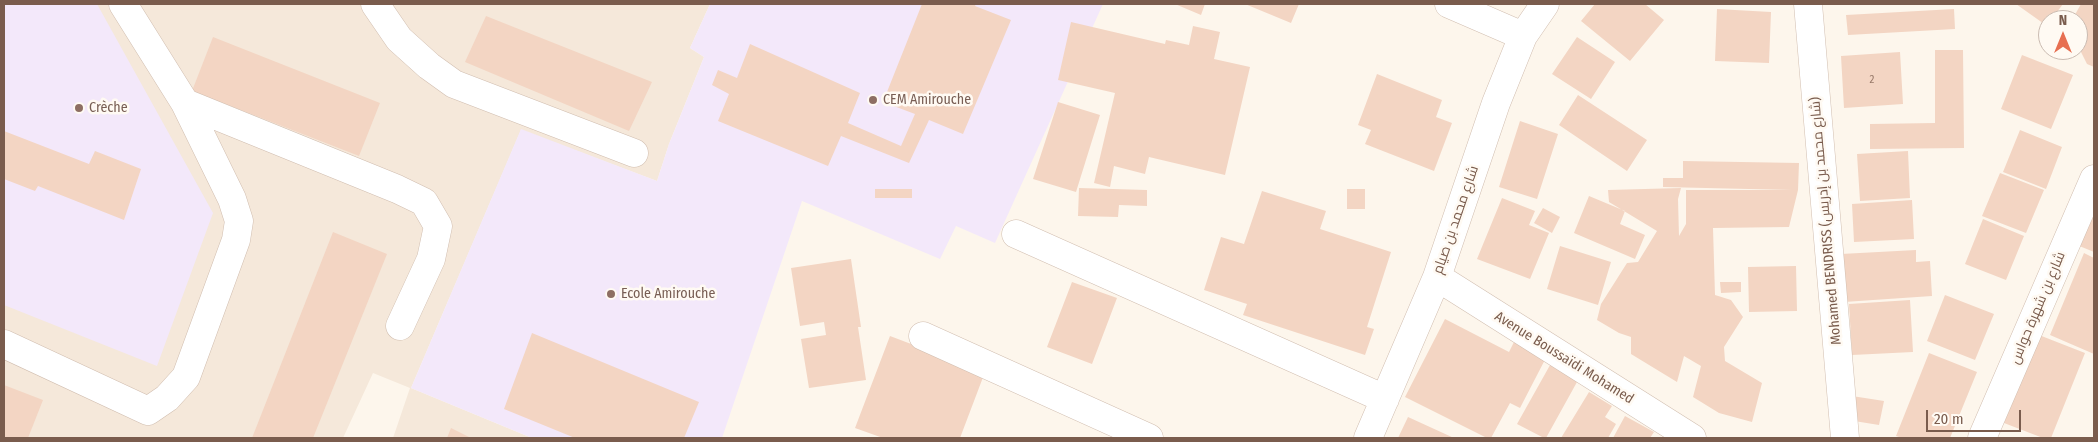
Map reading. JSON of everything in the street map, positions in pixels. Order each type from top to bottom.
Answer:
[{"type":"street","points":[[4,344],[148,412],[167,398],[186,378],[236,240],[239,221],[232,199],[185,103],[123,4]]},
{"type":"street","points":[[375,4],[398,39],[429,66],[454,84],[634,153]]},
{"type":"street","points":[[1449,4],[1523,36]]},
{"type":"street","name":"شارع محمد بن صيام","points":[[1368,438],[1437,277],[1496,103],[1523,36],[1545,4]]},
{"type":"street","name":"Mohamed BENDRISS (شارع محمد بن إدريس)","points":[[1808,4],[1845,438]]},
{"type":"street","points":[[185,103],[397,189],[424,202],[438,226],[431,259],[400,326]]},
{"type":"street","name":"شارع بن شهرة حواس","points":[[1982,438],[2094,178]]},
{"type":"street","points":[[1016,234],[1385,399]]},
{"type":"street","name":"Avenue Boussaïdi Mohamed","points":[[1437,277],[1692,438]]},
{"type":"street","points":[[923,336],[1149,438]]},
{"type":"shaded area","points":[[4,4],[710,4],[690,48],[704,57],[669,144],[657,181],[521,130],[411,388],[532,438],[393,438],[410,388],[373,373],[343,438],[4,438]]},
{"type":"shaded area","name":"Crèche","points":[[4,4],[97,4],[213,213],[157,366],[4,305]]},
{"type":"shaded area","points":[[710,4],[1103,4],[995,243],[956,226],[940,259],[802,201],[722,438],[532,438],[411,388],[521,129],[657,181],[669,144],[704,57],[690,48]]},
{"type":"building","points":[[922,4],[976,4],[975,6],[1011,20],[963,134],[929,120],[909,163],[841,136],[828,166],[718,121],[729,94],[712,85],[718,70],[737,78],[750,44],[860,93],[848,123],[901,146],[915,114],[883,102]]},
{"type":"building","points":[[1175,4],[1205,4],[1201,15]]},
{"type":"building","points":[[1245,4],[1299,4],[1291,23]]},
{"type":"building","points":[[1595,4],[1645,4],[1664,20],[1630,61],[1581,21]]},
{"type":"building","points":[[2016,4],[2063,4],[2058,10],[2038,10],[2038,20]]},
{"type":"building","points":[[2081,4],[2094,4],[2094,67],[2087,64],[2085,60],[2088,60],[2088,10],[2078,10]]},
{"type":"building","points":[[1717,9],[1771,12],[1769,63],[1715,61]]},
{"type":"building","points":[[1954,9],[1955,29],[1848,35],[1846,15]]},
{"type":"building","points":[[486,16],[652,82],[629,131],[465,62]]},
{"type":"building","points":[[1071,22],[1165,44],[1166,40],[1189,45],[1193,26],[1220,32],[1214,59],[1250,67],[1225,175],[1149,157],[1145,174],[1114,166],[1110,187],[1094,183],[1115,93],[1058,80]]},
{"type":"building","points":[[213,37],[380,103],[359,156],[192,91]]},
{"type":"building","points":[[1577,37],[1615,62],[1591,99],[1552,74]]},
{"type":"building","points":[[1935,50],[1963,50],[1964,148],[1870,149],[1870,124],[1935,123]]},
{"type":"building","points":[[1900,52],[1903,104],[1844,108],[1841,56]]},
{"type":"building","points":[[2022,55],[2073,75],[2051,129],[2001,109]]},
{"type":"building","points":[[1377,74],[1442,100],[1436,117],[1452,123],[1434,171],[1365,144],[1371,130],[1358,125]]},
{"type":"building","points":[[1578,95],[1647,140],[1627,171],[1559,125]]},
{"type":"building","points":[[1058,102],[1100,115],[1076,192],[1033,179]]},
{"type":"building","points":[[1520,121],[1558,134],[1537,199],[1499,187]]},
{"type":"building","points":[[2020,130],[2062,147],[2046,189],[2003,172]]},
{"type":"building","points":[[4,131],[89,164],[95,151],[141,169],[124,220],[38,186],[35,191],[4,179]]},
{"type":"building","points":[[1908,151],[1910,198],[1860,201],[1857,154]]},
{"type":"building","points":[[1683,161],[1799,163],[1798,190],[1789,227],[1713,228],[1715,295],[1731,300],[1743,317],[1724,347],[1725,361],[1762,383],[1752,422],[1719,413],[1693,397],[1701,366],[1684,356],[1677,382],[1631,354],[1631,337],[1619,333],[1597,320],[1601,304],[1627,263],[1638,262],[1657,231],[1609,202],[1608,190],[1681,188],[1678,199],[1679,236],[1686,224],[1686,190],[1792,190],[1663,187],[1663,178],[1683,178]]},
{"type":"building","points":[[2000,173],[2044,190],[2026,233],[1982,216]]},
{"type":"building","points":[[1079,188],[1147,190],[1147,206],[1119,205],[1118,217],[1078,216]]},
{"type":"building","points":[[875,189],[912,189],[912,198],[875,198]]},
{"type":"building","points":[[1347,189],[1365,189],[1365,209],[1347,209]]},
{"type":"building","points":[[1262,191],[1326,211],[1320,229],[1391,252],[1367,327],[1374,329],[1365,355],[1243,315],[1247,304],[1204,290],[1221,237],[1244,244]]},
{"type":"building","points":[[1589,196],[1625,211],[1620,224],[1645,235],[1635,259],[1574,233]]},
{"type":"building","points":[[1502,198],[1535,211],[1529,225],[1549,233],[1530,279],[1477,259]]},
{"type":"building","points":[[1912,200],[1914,239],[1854,242],[1852,204]]},
{"type":"building","points":[[2094,200],[2094,252],[2072,243]]},
{"type":"building","points":[[1543,208],[1560,217],[1552,233],[1534,223]]},
{"type":"building","points":[[1983,219],[2024,236],[2006,280],[1965,264]]},
{"type":"building","points":[[333,232],[387,254],[313,438],[252,438]]},
{"type":"building","points":[[1560,246],[1611,262],[1598,305],[1547,289]]},
{"type":"building","points":[[1916,250],[1916,262],[1930,261],[1932,296],[1844,302],[1841,254]]},
{"type":"building","points":[[2084,253],[2094,258],[2094,354],[2050,335]]},
{"type":"building","points":[[851,259],[861,327],[858,327],[866,380],[809,388],[801,339],[826,335],[824,322],[800,326],[791,268]]},
{"type":"building","points":[[1796,266],[1797,311],[1749,312],[1748,267]]},
{"type":"building","points":[[1072,282],[1117,298],[1092,364],[1047,347]]},
{"type":"building","points":[[1720,282],[1741,282],[1741,292],[1721,293]]},
{"type":"building","points":[[1945,295],[1994,314],[1975,360],[1927,341]]},
{"type":"building","points":[[1910,300],[1913,352],[1852,355],[1849,304]]},
{"type":"building","points":[[1445,319],[1509,352],[1518,334],[1550,350],[1520,408],[1510,403],[1491,438],[1487,438],[1405,397]]},
{"type":"building","points":[[532,333],[699,402],[684,438],[575,438],[504,409]]},
{"type":"building","points":[[2039,335],[2085,353],[2051,438],[2043,438],[2004,423]]},
{"type":"building","points":[[890,336],[985,372],[960,438],[883,438],[855,428]]},
{"type":"building","points":[[1929,353],[1977,372],[1950,438],[1902,438],[1896,436]]},
{"type":"building","points":[[1554,358],[1582,373],[1546,438],[1544,438],[1517,424]]},
{"type":"building","points":[[4,385],[43,400],[28,438],[4,438]]},
{"type":"building","points":[[1589,392],[1612,406],[1605,417],[1616,424],[1608,438],[1561,438]]},
{"type":"building","points":[[1852,396],[1884,401],[1879,425],[1848,420]]},
{"type":"building","points":[[1625,416],[1654,432],[1650,438],[1613,438]]},
{"type":"building","points":[[1408,417],[1454,438],[1398,438]]},
{"type":"building","points":[[451,428],[471,438],[447,438]]},
{"type":"place","name":"CEM Amirouche","points":[[873,100]]},
{"type":"place","name":"Crèche","points":[[79,108]]},
{"type":"place","name":"Ecole Amirouche","points":[[611,294]]}]
